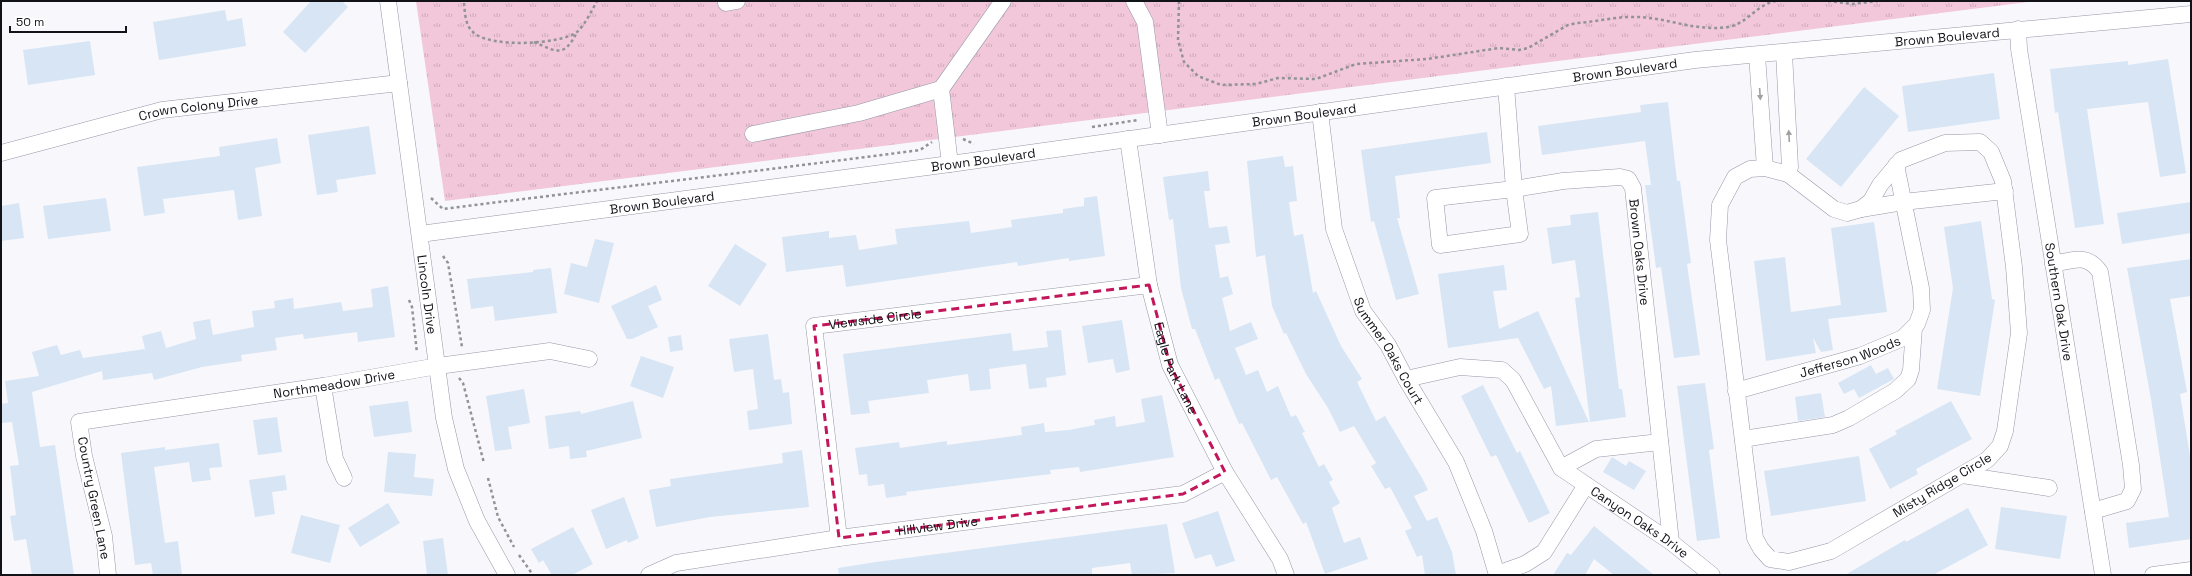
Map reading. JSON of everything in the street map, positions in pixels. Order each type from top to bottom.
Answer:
[{"type":"street","name":"Lincoln Drive","points":[[388,1],[444,418],[456,469],[477,521],[508,575]]},
{"type":"street","points":[[753,134],[859,113],[941,89],[1003,1]]},
{"type":"street","points":[[1134,1],[1145,22],[1160,135]]},
{"type":"street","name":"Brown Boulevard","points":[[420,234],[950,164],[1695,60],[1784,53],[2018,29],[2191,14]]},
{"type":"street","name":"Southern Oak Drive","points":[[2018,29],[2019,48],[2103,575]]},
{"type":"street","points":[[1784,53],[1790,167],[1788,174]]},
{"type":"street","points":[[1757,55],[1765,168]]},
{"type":"street","name":"Crown Colony Drive","points":[[1,153],[162,110],[399,83]]},
{"type":"street","points":[[1506,86],[1514,189],[1520,234],[1440,245],[1435,198],[1514,189]]},
{"type":"street","points":[[941,89],[950,164]]},
{"type":"street","name":"Summer Oaks Court","points":[[1320,112],[1334,230],[1364,311],[1388,345],[1406,380],[1456,462],[1484,531],[1498,575]]},
{"type":"street","name":"Eagle Park Lane","points":[[1128,139],[1149,285],[1170,365],[1225,472],[1280,559],[1286,575]]},
{"type":"street","name":"Misty Ridge Circle","points":[[1980,142],[1991,152],[2003,181],[2014,267],[2019,334],[2005,432],[2000,446],[1994,455],[1831,551],[1789,562],[1770,559],[1761,549],[1755,538],[1718,240],[1720,205],[1735,177],[1750,169],[1765,168],[1788,174],[1834,209],[1847,213],[1861,209],[1871,201],[1901,160],[1917,152],[1945,143],[1980,142]]},
{"type":"street","name":"Jefferson Woods","points":[[1736,391],[1860,356],[1903,338],[1917,324],[1922,310],[1921,288],[1896,165]]},
{"type":"street","name":"Brown Oaks Drive","points":[[1514,189],[1563,181],[1620,177],[1628,179],[1633,188],[1671,542]]},
{"type":"street","points":[[1861,209],[1903,202],[2004,191]]},
{"type":"street","points":[[2053,264],[2083,259],[2093,263],[2100,272],[2130,458],[2133,489],[2127,501],[2093,511]]},
{"type":"street","name":"Viewside Circle","points":[[839,538],[814,326],[1149,285]]},
{"type":"street","points":[[1742,439],[1833,425],[1849,418],[1895,390],[1908,379],[1911,370],[1914,352],[1914,328]]},
{"type":"street","name":"Northmeadow Drive","points":[[79,422],[323,386],[438,366],[550,351],[589,359]]},
{"type":"street","name":"Canyon Oaks Drive","points":[[1406,380],[1460,367],[1502,370],[1513,380],[1561,468],[1671,542],[1712,575]]},
{"type":"street","points":[[323,386],[335,459],[344,478]]},
{"type":"street","name":"Country Green Lane","points":[[79,422],[84,456],[104,536],[108,575]]},
{"type":"street","points":[[1561,468],[1596,449],[1660,442]]},
{"type":"street","name":"Hillview Drive","points":[[649,575],[676,562],[839,538],[1183,494],[1225,472]]},
{"type":"street","points":[[1962,475],[2049,488]]},
{"type":"street","name":"Canyon Oaks Drive","points":[[1498,575],[1525,564],[1544,552],[1586,485]]},
{"type":"street","points":[[2153,575],[2191,570]]},
{"type":"path","points":[[534,42],[555,51],[565,50],[572,44],[598,1]]},
{"type":"path","points":[[1179,1],[1178,40],[1184,62],[1198,76],[1210,82],[1241,85],[1256,84],[1278,78],[1316,79],[1327,73],[1356,64],[1427,59],[1500,48],[1518,50],[1528,48],[1568,25],[1577,23],[1631,17],[1657,19],[1687,27],[1712,28],[1730,26],[1742,22],[1763,5],[1776,1]]},
{"type":"path","points":[[1828,1],[1852,4],[1878,1]]},
{"type":"path","points":[[464,3],[467,24],[473,33],[484,39],[503,42],[534,42],[566,37],[578,32]]},
{"type":"path","points":[[1084,128],[1138,120]]},
{"type":"path","points":[[961,137],[974,144],[982,143]]},
{"type":"path","points":[[434,203],[443,209],[583,191],[689,180],[920,150],[932,142]]},
{"type":"path","points":[[442,256],[448,262],[462,350]]},
{"type":"path","points":[[409,300],[412,307],[417,353]]},
{"type":"path","points":[[456,374],[463,383],[484,463]]},
{"type":"path","points":[[488,478],[498,517],[514,547]]},
{"type":"path","points":[[519,555],[533,575]]},
{"type":"highlighted area","points":[[1149,285],[1170,365],[1225,472],[1183,494],[839,538],[814,326]]},
{"type":"green space","points":[[416,1],[2036,1],[445,201]]},
{"type":"building","points":[[311,1],[342,1],[348,7],[305,53],[283,32]]},
{"type":"building","points":[[225,10],[227,21],[242,18],[246,46],[159,60],[153,22]]},
{"type":"building","points":[[90,41],[95,75],[28,85],[23,50]]},
{"type":"building","points":[[2168,59],[2186,173],[2160,177],[2148,102],[2087,109],[2104,224],[2075,228],[2058,112],[2055,113],[2050,69],[2128,61],[2128,65]]},
{"type":"building","points":[[1994,73],[2000,119],[1908,132],[1902,86]]},
{"type":"building","points":[[1864,87],[1899,116],[1841,187],[1806,159]]},
{"type":"building","points":[[1668,102],[1677,181],[1680,181],[1691,263],[1687,264],[1700,355],[1674,358],[1661,267],[1656,268],[1645,185],[1651,185],[1645,141],[1542,155],[1538,126],[1641,112],[1640,105]]},
{"type":"building","points":[[369,126],[376,174],[336,180],[338,192],[317,195],[308,135]]},
{"type":"building","points":[[1487,132],[1491,163],[1395,176],[1400,218],[1397,218],[1419,294],[1396,300],[1374,221],[1371,222],[1361,150]]},
{"type":"building","points":[[277,138],[281,163],[255,168],[262,216],[238,220],[234,190],[163,199],[165,213],[144,216],[137,167],[220,156],[219,147]]},
{"type":"building","points":[[1283,156],[1285,167],[1293,166],[1297,201],[1289,202],[1294,236],[1303,234],[1313,293],[1316,291],[1341,346],[1362,379],[1357,382],[1376,421],[1385,416],[1422,478],[1428,490],[1414,496],[1427,521],[1437,517],[1452,552],[1456,575],[1425,575],[1422,555],[1417,557],[1405,531],[1412,528],[1390,487],[1385,489],[1371,466],[1376,463],[1354,426],[1340,432],[1328,408],[1306,374],[1286,333],[1284,334],[1272,306],[1265,255],[1256,257],[1247,161]]},
{"type":"building","points":[[1208,171],[1210,191],[1204,191],[1209,228],[1227,226],[1230,243],[1215,245],[1220,278],[1228,276],[1233,294],[1222,298],[1230,331],[1251,322],[1258,339],[1235,348],[1246,375],[1258,370],[1267,392],[1278,386],[1291,417],[1296,415],[1305,432],[1302,433],[1319,467],[1324,464],[1333,480],[1329,482],[1340,503],[1332,508],[1344,543],[1360,537],[1368,559],[1325,574],[1306,522],[1303,524],[1277,477],[1271,480],[1242,423],[1239,424],[1219,378],[1215,380],[1195,329],[1192,329],[1181,288],[1173,219],[1169,220],[1163,177]]},
{"type":"building","points":[[1097,196],[1105,256],[1069,261],[1069,258],[1018,266],[1017,262],[846,287],[843,265],[786,272],[782,237],[829,231],[829,238],[856,235],[859,250],[897,244],[895,229],[969,221],[971,233],[1012,227],[1011,220],[1063,213],[1063,209],[1084,206],[1084,198]]},
{"type":"building","points":[[106,198],[111,231],[48,239],[43,206]]},
{"type":"building","points":[[2191,202],[2191,233],[2122,244],[2117,213]]},
{"type":"building","points":[[19,203],[24,238],[1,241],[1,206]]},
{"type":"building","points":[[1598,212],[1619,389],[1622,389],[1626,417],[1590,422],[1575,298],[1580,297],[1575,260],[1552,264],[1547,228],[1571,225],[1570,215]]},
{"type":"building","points":[[1981,221],[1992,299],[1995,300],[1980,396],[1937,389],[1953,288],[1944,227]]},
{"type":"building","points":[[1874,222],[1887,312],[1828,319],[1833,350],[1821,352],[1813,338],[1816,353],[1766,361],[1754,261],[1785,257],[1791,312],[1841,305],[1831,228]]},
{"type":"building","points":[[595,239],[614,243],[599,303],[564,294],[571,263],[587,267]]},
{"type":"building","points":[[735,244],[767,264],[740,306],[708,286]]},
{"type":"building","points":[[2191,259],[2191,296],[2170,299],[2187,392],[2180,394],[2191,462],[2191,539],[2129,548],[2126,523],[2169,517],[2151,399],[2127,268]]},
{"type":"building","points":[[1504,265],[1507,290],[1493,291],[1499,329],[1538,311],[1589,422],[1556,426],[1551,386],[1544,389],[1518,338],[1448,348],[1438,274]]},
{"type":"building","points":[[551,268],[557,313],[495,321],[493,306],[471,309],[467,279],[533,272],[533,270]]},
{"type":"building","points":[[656,285],[662,300],[648,306],[658,327],[632,339],[627,339],[611,306]]},
{"type":"building","points":[[388,286],[395,337],[358,342],[357,332],[304,339],[303,334],[275,338],[277,350],[241,355],[242,361],[202,367],[154,380],[152,373],[103,380],[102,371],[32,392],[40,447],[55,445],[74,575],[32,575],[26,539],[14,541],[10,516],[16,515],[10,466],[19,465],[12,422],[1,423],[1,404],[8,403],[5,381],[39,376],[32,352],[57,345],[61,355],[80,350],[83,358],[145,349],[142,336],[161,331],[166,348],[196,339],[193,322],[210,319],[213,335],[254,327],[252,311],[275,308],[274,301],[293,298],[294,309],[341,302],[343,311],[373,307],[371,289]]},
{"type":"building","points":[[1122,320],[1130,370],[1116,373],[1113,359],[1088,363],[1082,326]]},
{"type":"building","points":[[1061,330],[1066,375],[1046,378],[1047,387],[1029,389],[1026,364],[989,369],[991,389],[970,391],[968,374],[927,380],[929,393],[868,401],[870,413],[851,415],[843,354],[1011,333],[1013,351],[1048,347],[1046,331]]},
{"type":"building","points":[[768,334],[774,380],[781,379],[783,393],[789,392],[792,424],[749,430],[747,411],[758,409],[753,369],[734,372],[729,339]]},
{"type":"building","points":[[681,335],[683,350],[670,352],[668,337]]},
{"type":"building","points":[[641,356],[674,367],[663,398],[630,386]]},
{"type":"building","points":[[1871,365],[1876,374],[1888,368],[1894,379],[1859,398],[1854,389],[1844,394],[1838,383]]},
{"type":"building","points":[[1705,383],[1714,449],[1709,450],[1720,538],[1697,541],[1677,386]]},
{"type":"building","points":[[1483,385],[1517,453],[1520,451],[1550,513],[1529,523],[1496,455],[1491,457],[1461,396]]},
{"type":"building","points":[[524,389],[530,423],[508,427],[512,449],[495,451],[486,396]]},
{"type":"building","points":[[1821,393],[1825,417],[1798,421],[1795,397]]},
{"type":"building","points":[[1162,395],[1174,457],[1080,472],[1079,467],[1050,470],[1051,474],[906,492],[907,495],[886,498],[884,484],[868,486],[867,474],[859,475],[855,448],[899,442],[900,448],[947,441],[947,445],[1022,435],[1021,427],[1044,423],[1045,432],[1069,430],[1095,425],[1094,420],[1115,416],[1116,427],[1145,422],[1141,399]]},
{"type":"building","points":[[408,401],[412,432],[374,437],[369,406]]},
{"type":"building","points":[[633,401],[642,438],[586,451],[587,457],[570,459],[569,446],[549,449],[545,416],[580,411],[581,414]]},
{"type":"building","points":[[1951,401],[1972,439],[1916,469],[1918,474],[1890,489],[1869,449],[1897,434],[1895,431]]},
{"type":"building","points":[[277,417],[282,452],[258,455],[253,420]]},
{"type":"building","points":[[219,443],[222,467],[209,468],[211,480],[192,482],[189,462],[154,467],[165,543],[178,541],[182,575],[153,575],[151,563],[135,565],[121,453],[165,447],[165,450]]},
{"type":"building","points":[[802,450],[809,507],[710,517],[656,527],[649,490],[671,486],[670,479],[783,463],[782,453]]},
{"type":"building","points":[[388,452],[416,454],[414,477],[434,479],[432,496],[384,492]]},
{"type":"building","points":[[1859,456],[1866,501],[1771,516],[1764,471]]},
{"type":"building","points":[[1612,457],[1626,466],[1629,461],[1646,471],[1634,490],[1603,472]]},
{"type":"building","points":[[285,475],[287,490],[272,492],[275,514],[255,517],[249,480]]},
{"type":"building","points":[[624,497],[639,538],[628,543],[627,540],[606,549],[591,510]]},
{"type":"building","points":[[388,503],[400,523],[360,547],[348,528]]},
{"type":"building","points":[[2001,507],[2067,516],[2060,559],[1995,549]]},
{"type":"building","points":[[1968,508],[1988,545],[1933,575],[1845,575],[1905,540],[1906,542]]},
{"type":"building","points":[[1218,511],[1235,561],[1216,567],[1211,554],[1195,559],[1182,523]]},
{"type":"building","points":[[301,515],[340,525],[330,563],[291,553]]},
{"type":"building","points":[[1167,524],[1175,573],[1132,575],[1130,563],[1092,568],[1092,575],[839,575],[838,568],[876,562]]},
{"type":"building","points":[[1594,526],[1654,575],[1614,575],[1594,559],[1585,575],[1553,575],[1567,553],[1571,555]]},
{"type":"building","points":[[573,527],[593,564],[572,575],[552,575],[543,560],[539,563],[531,549]]},
{"type":"building","points":[[443,538],[448,575],[427,575],[423,541]]}]
